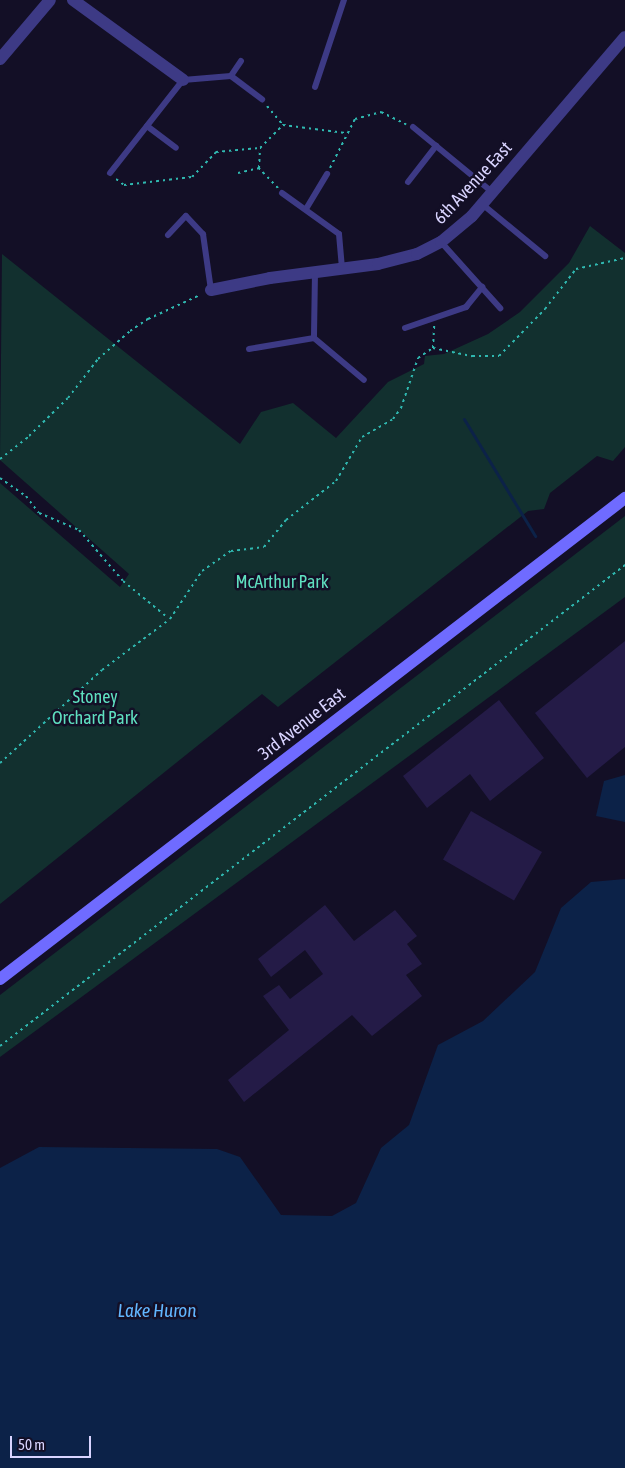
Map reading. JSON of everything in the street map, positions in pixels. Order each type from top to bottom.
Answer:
[{"type":"main road","name":"3rd Avenue East","points":[[0,979],[625,498]]},
{"type":"street","points":[[0,59],[50,0]]},
{"type":"street","points":[[73,0],[183,80]]},
{"type":"street","name":"6th Avenue East","points":[[211,290],[315,272],[378,264],[417,254],[441,242],[462,226],[482,204],[625,37]]},
{"type":"lane","points":[[315,87],[344,0]]},
{"type":"lane","points":[[231,76],[241,61]]},
{"type":"lane","points":[[110,173],[183,80],[231,76],[262,99]]},
{"type":"lane","points":[[147,126],[176,148]]},
{"type":"lane","points":[[413,127],[492,192]]},
{"type":"lane","points":[[408,182],[436,146]]},
{"type":"lane","points":[[306,210],[327,174]]},
{"type":"lane","points":[[282,193],[339,234],[342,269]]},
{"type":"lane","points":[[482,204],[546,256]]},
{"type":"lane","points":[[168,235],[186,216],[203,234],[211,290]]},
{"type":"lane","points":[[441,242],[500,308]]},
{"type":"lane","points":[[314,338],[315,272]]},
{"type":"lane","points":[[405,328],[466,307],[482,287]]},
{"type":"lane","points":[[249,349],[314,338],[364,380]]},
{"type":"path","points":[[262,99],[283,125],[345,133]]},
{"type":"path","points":[[327,174],[345,133],[355,119],[381,112],[413,127]]},
{"type":"path","points":[[110,173],[124,185],[192,177],[216,152],[260,148],[283,125]]},
{"type":"path","points":[[260,148],[259,168],[282,193]]},
{"type":"path","points":[[238,173],[259,168]]},
{"type":"path","points":[[0,762],[102,670],[170,619],[202,571],[231,551],[264,547],[293,514],[336,481],[362,437],[397,414],[418,358],[433,348],[472,356],[499,356],[545,309],[576,270],[625,258]]},
{"type":"path","points":[[0,459],[68,398],[98,359],[130,331],[148,319],[211,290]]},
{"type":"path","points":[[433,318],[433,348]]},
{"type":"path","points":[[0,478],[26,496],[39,513],[79,530],[123,581],[170,619]]},
{"type":"path","points":[[0,1046],[625,564]]},
{"type":"green space","name":"McArthur Park","points":[[590,226],[625,253],[625,447],[613,461],[597,456],[550,493],[544,509],[528,511],[278,707],[262,694],[0,904],[0,483],[120,587],[129,574],[0,460],[2,254],[240,444],[261,412],[293,403],[336,438],[388,382],[424,364],[425,356],[444,354],[488,334],[520,312],[569,263]]},
{"type":"green space","points":[[625,516],[625,597],[0,1057],[0,995]]},
{"type":"water","points":[[625,775],[625,822],[596,816],[604,781]]},
{"type":"water","name":"Lake Huron","points":[[625,879],[625,1468],[0,1468],[0,1168],[39,1147],[217,1149],[240,1157],[281,1215],[332,1216],[356,1203],[381,1148],[409,1125],[438,1045],[483,1021],[535,972],[561,908],[591,882]]},
{"type":"building","points":[[625,641],[625,747],[587,778],[535,713]]},
{"type":"building","points":[[499,700],[544,758],[490,801],[470,774],[427,808],[403,776]]},
{"type":"building","points":[[471,811],[542,852],[514,900],[443,859]]},
{"type":"building","points":[[325,905],[354,941],[395,910],[417,936],[407,944],[422,964],[406,975],[422,996],[372,1036],[352,1015],[244,1102],[228,1080],[289,1030],[263,996],[279,985],[290,999],[323,974],[305,950],[271,977],[258,959]]},
{"type":"waterway","points":[[464,419],[535,536]]},
{"type":"park label","name":"Stoney Orchard Park","points":[[95,708]]}]
